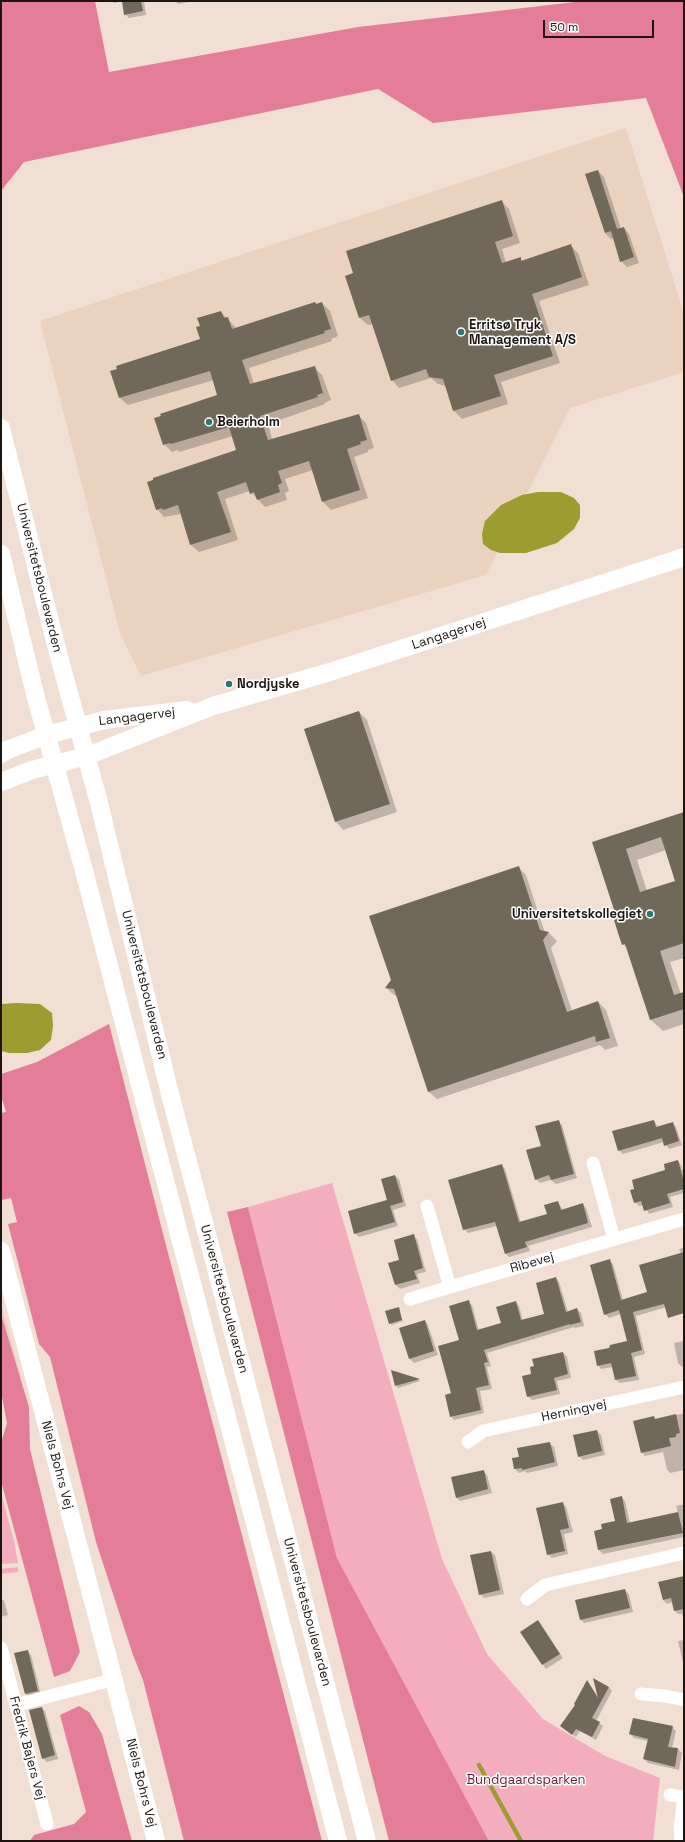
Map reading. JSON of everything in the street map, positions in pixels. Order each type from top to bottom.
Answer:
[{"type":"main road","name":"Universitetsboulevarden","points":[[1,428],[78,726],[71,760],[338,1841]]},
{"type":"main road","points":[[1,554],[54,733],[71,760],[32,770],[1,782]]},
{"type":"main road","name":"Langagervej","points":[[71,760],[213,706],[337,670],[684,557]]},
{"type":"main road","name":"Langagervej","points":[[54,733],[104,720],[213,706]]},
{"type":"main road","points":[[1,754],[7,750],[54,733]]},
{"type":"main road","name":"Universitetsboulevarden","points":[[71,760],[169,1090],[367,1841]]},
{"type":"main road","name":"Niels Bohrs Vej","points":[[1,1251],[115,1679],[156,1841]]},
{"type":"street","points":[[593,1163],[614,1239]]},
{"type":"street","points":[[427,1206],[450,1287]]},
{"type":"street","name":"Ribevej","points":[[410,1299],[684,1219]]},
{"type":"street","name":"Herningvej","points":[[468,1442],[483,1431],[684,1387]]},
{"type":"street","points":[[527,1599],[545,1585],[684,1553]]},
{"type":"street","name":"Fredrik Bajers Vej","points":[[1,1648],[47,1824]]},
{"type":"street","points":[[16,1705],[115,1679]]},
{"type":"street","points":[[641,1694],[665,1696],[684,1700]]},
{"type":"street","points":[[670,1795],[684,1797],[680,1828],[681,1841]]},
{"type":"shaded area","points":[[1,1],[95,1],[109,72],[358,27],[584,1],[684,1],[684,197],[646,98],[433,123],[378,89],[24,162],[1,191]]},
{"type":"shaded area","points":[[626,128],[684,314],[684,372],[570,408],[486,575],[141,676],[120,633],[40,321]]},
{"type":"shaded area","points":[[538,492],[561,492],[574,498],[580,505],[580,518],[574,529],[557,543],[526,553],[500,553],[491,550],[483,544],[482,534],[485,521],[501,505],[522,495]]},
{"type":"shaded area","points":[[1,1004],[40,1004],[52,1013],[53,1026],[51,1040],[40,1050],[27,1053],[9,1053],[1,1051]]},
{"type":"shaded area","points":[[109,1024],[322,1841],[184,1841],[143,1680],[133,1655],[96,1542],[50,1357],[39,1344],[8,1224],[17,1222],[11,1198],[2,1200],[1,1194],[1,1113],[6,1112],[1,1096],[1,1074],[37,1062]]},
{"type":"shaded area","points":[[248,1207],[337,1558],[489,1841],[389,1841],[227,1212]]},
{"type":"shaded area","points":[[1,1303],[21,1377],[1,1382]]},
{"type":"shaded area","points":[[1,1314],[29,1407],[30,1449],[80,1652],[70,1671],[54,1677],[1,1481],[1,1443],[7,1423],[1,1392]]},
{"type":"shaded area","points":[[79,1706],[89,1712],[102,1734],[132,1841],[30,1841],[34,1835],[74,1824],[86,1812],[60,1715]]},
{"type":"green space","name":"Bundgaardsparken","points":[[332,1183],[442,1559],[487,1654],[543,1719],[605,1756],[660,1778],[653,1841],[489,1841],[337,1558],[248,1207]]},
{"type":"green space","points":[[1,1493],[14,1541],[18,1563],[1,1564]]},
{"type":"green space","points":[[18,1567],[18,1572],[1,1574],[1,1569]]},
{"type":"building","points":[[122,1],[141,1],[143,11],[124,15]]},
{"type":"building","points":[[598,170],[617,229],[624,227],[634,257],[620,262],[611,231],[605,233],[585,174]]},
{"type":"building","points":[[502,200],[513,236],[495,242],[502,263],[521,257],[521,261],[571,244],[582,277],[532,294],[553,356],[494,375],[501,396],[453,411],[443,379],[429,377],[426,369],[391,381],[369,315],[359,318],[345,276],[353,273],[346,251]]},
{"type":"building","name":"Beierholm","points":[[315,302],[316,304],[322,302],[331,329],[324,331],[325,333],[242,360],[250,384],[315,366],[323,393],[317,395],[318,397],[260,416],[268,440],[359,414],[367,440],[347,449],[360,490],[322,502],[309,461],[278,471],[282,483],[278,485],[280,492],[257,500],[254,492],[250,494],[246,482],[217,492],[231,532],[190,545],[178,505],[163,510],[162,508],[156,510],[147,482],[153,480],[153,478],[236,450],[229,427],[163,445],[154,418],[161,416],[160,414],[217,395],[210,371],[119,398],[110,371],[117,369],[116,366],[200,339],[196,327],[200,326],[197,318],[221,311],[224,318],[228,317],[232,329]]},
{"type":"building","points":[[359,711],[390,804],[335,822],[304,729]]},
{"type":"building","name":"Universitetskollegiet","points":[[684,812],[684,943],[660,951],[674,995],[684,992],[684,1009],[650,1020],[625,944],[622,945],[618,933],[614,920],[617,919],[592,842]],"holes":[[[661,837],[675,881],[640,892],[626,849]]]},
{"type":"building","points":[[519,866],[540,930],[549,932],[543,940],[567,1012],[598,1001],[610,1038],[596,1042],[595,1036],[428,1092],[394,989],[385,988],[391,980],[369,916]]},
{"type":"building","points":[[559,1120],[574,1174],[551,1180],[549,1175],[535,1180],[526,1150],[541,1146],[535,1126]]},
{"type":"building","points":[[654,1120],[656,1127],[673,1122],[679,1141],[664,1146],[662,1138],[618,1151],[612,1131]]},
{"type":"building","points":[[678,1160],[684,1182],[684,1189],[667,1194],[670,1203],[644,1211],[641,1201],[634,1203],[630,1190],[634,1189],[632,1180],[665,1170],[664,1164]]},
{"type":"building","points":[[502,1164],[519,1222],[547,1214],[544,1205],[558,1201],[561,1210],[583,1203],[588,1223],[525,1242],[527,1247],[505,1254],[495,1222],[463,1230],[448,1180]]},
{"type":"building","points":[[395,1175],[403,1202],[390,1206],[395,1222],[354,1234],[348,1211],[387,1200],[381,1179]]},
{"type":"building","points":[[414,1234],[423,1268],[414,1271],[417,1279],[395,1285],[388,1263],[399,1260],[394,1240]]},
{"type":"building","points":[[684,1252],[684,1313],[668,1318],[664,1304],[633,1312],[642,1350],[631,1353],[636,1376],[615,1380],[611,1363],[597,1366],[594,1351],[609,1348],[610,1345],[627,1341],[619,1310],[604,1315],[590,1265],[610,1259],[621,1300],[647,1292],[639,1265]]},
{"type":"building","points":[[556,1277],[566,1312],[577,1308],[581,1322],[484,1350],[488,1362],[484,1363],[489,1385],[476,1388],[481,1410],[450,1417],[445,1395],[451,1393],[438,1346],[459,1340],[449,1306],[469,1300],[477,1330],[501,1323],[496,1307],[516,1301],[521,1320],[544,1314],[536,1283]]},
{"type":"building","points":[[399,1307],[402,1320],[389,1324],[385,1311]]},
{"type":"building","points":[[425,1320],[434,1351],[409,1359],[399,1328]]},
{"type":"building","points":[[563,1352],[568,1374],[554,1378],[557,1390],[527,1397],[522,1376],[531,1374],[530,1367],[534,1366],[532,1359]]},
{"type":"building","points":[[391,1370],[420,1379],[395,1386]]},
{"type":"building","points":[[676,1414],[680,1433],[676,1434],[676,1437],[669,1438],[671,1446],[641,1453],[633,1421],[654,1416],[655,1419]]},
{"type":"building","points":[[597,1430],[602,1451],[578,1457],[573,1435]]},
{"type":"building","points":[[550,1442],[555,1462],[522,1470],[522,1468],[514,1469],[512,1458],[519,1457],[517,1448]]},
{"type":"building","points":[[484,1470],[488,1489],[456,1498],[451,1477]]},
{"type":"building","points":[[622,1496],[627,1523],[678,1512],[683,1533],[598,1550],[594,1531],[602,1529],[601,1524],[615,1521],[610,1499]]},
{"type":"building","points":[[563,1502],[569,1528],[560,1530],[565,1551],[547,1555],[536,1508]]},
{"type":"building","points":[[491,1551],[500,1590],[479,1595],[470,1555]]},
{"type":"building","points":[[684,1576],[684,1609],[674,1611],[671,1598],[663,1600],[658,1582]]},
{"type":"building","points":[[625,1589],[630,1608],[580,1620],[575,1600]]},
{"type":"building","points":[[538,1620],[560,1654],[542,1665],[520,1632]]},
{"type":"building","points":[[28,1650],[38,1691],[25,1694],[14,1653]]},
{"type":"building","points":[[593,1678],[609,1687],[592,1718],[600,1722],[592,1737],[576,1729],[572,1735],[560,1726],[575,1705],[574,1704],[587,1680],[598,1698]]},
{"type":"building","points":[[42,1707],[55,1755],[42,1759],[29,1710]]},
{"type":"building","points":[[633,1718],[673,1726],[668,1747],[678,1748],[675,1767],[643,1759],[648,1739],[629,1734]]},
{"type":"waterway","points":[[479,1765],[521,1841]]},
{"type":"place","name":"Erritsø Tryk Management A/S","points":[[461,332]]},
{"type":"place","name":"Beierholm","points":[[209,422]]},
{"type":"place","name":"Nordjyske","points":[[229,684]]},
{"type":"place","name":"Universitetskollegiet","points":[[650,914]]}]
